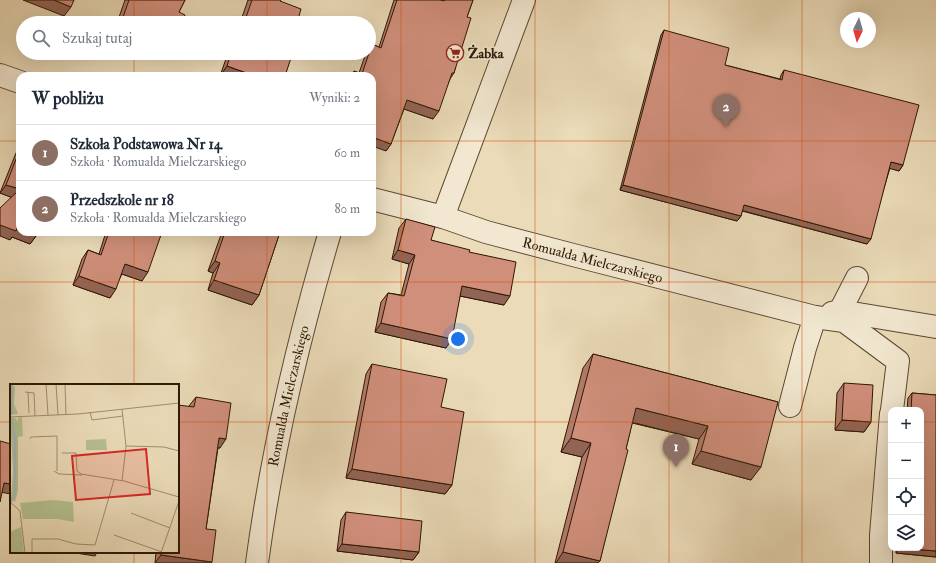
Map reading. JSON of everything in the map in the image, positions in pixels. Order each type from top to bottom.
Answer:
[{"type":"street","points":[[443,217],[524,0]]},
{"type":"street","points":[[0,75],[16,81]]},
{"type":"street","name":"Romualda Mielczarskiego","points":[[376,200],[443,217],[486,232],[577,256],[815,317],[844,321],[898,361],[892,407]]},
{"type":"street","name":"Romualda Mielczarskiego","points":[[257,563],[279,431],[310,299],[329,236]]},
{"type":"street","points":[[840,311],[857,278]]},
{"type":"street","points":[[790,406],[805,348],[815,317],[840,311],[936,327]]},
{"type":"street","points":[[881,563],[881,535],[889,443]]},
{"type":"building","points":[[54,0],[74,0],[71,7]]},
{"type":"building","points":[[129,0],[185,0],[179,12],[185,16],[123,16]]},
{"type":"building","points":[[252,0],[281,0],[280,1],[301,9],[299,16],[246,16]]},
{"type":"building","points":[[397,0],[473,0],[467,17],[471,18],[454,73],[452,73],[439,111],[407,100],[391,144],[376,138],[376,72],[363,72],[367,60],[376,60],[376,46],[381,48]]},
{"type":"building","points":[[664,30],[729,48],[725,65],[782,80],[784,70],[919,105],[903,165],[891,162],[871,239],[744,205],[741,216],[623,185]]},
{"type":"building","points":[[229,60],[290,60],[286,72],[244,72],[227,66]]},
{"type":"building","points":[[16,159],[16,188],[6,185]]},
{"type":"building","points":[[16,193],[16,231],[0,225],[0,208]]},
{"type":"building","points":[[406,219],[435,227],[431,240],[470,250],[469,252],[516,262],[510,296],[462,286],[452,339],[381,323],[388,293],[404,296],[415,255],[398,250]]},
{"type":"building","points":[[108,236],[161,236],[148,272],[125,264],[116,289],[79,276],[88,250],[101,255]]},
{"type":"building","points":[[224,236],[279,236],[259,295],[214,280],[220,263],[215,261]]},
{"type":"building","points":[[593,354],[778,402],[761,467],[701,451],[708,426],[636,408],[626,449],[628,450],[600,561],[563,552],[591,443],[571,438]]},
{"type":"building","points":[[372,364],[447,379],[441,407],[464,412],[452,485],[352,469]]},
{"type":"building","points":[[844,383],[873,385],[871,422],[842,420]]},
{"type":"building","points":[[912,393],[936,395],[936,551],[924,550],[924,407],[911,407]]},
{"type":"building","points":[[196,397],[231,403],[226,439],[219,438],[206,529],[216,530],[212,562],[161,555],[161,553],[179,553],[179,405],[194,407]]},
{"type":"building","points":[[0,441],[10,444],[10,484],[4,483],[0,502]]},
{"type":"building","points":[[346,512],[422,521],[419,552],[342,544]]},
{"type":"place","name":"Żabka","points":[[455,53]]},
{"type":"place","name":"Przedszkole nr 18","points":[[726,127]]},
{"type":"place","name":"Szkoła Podstawowa Nr 14","points":[[676,467]]}]
